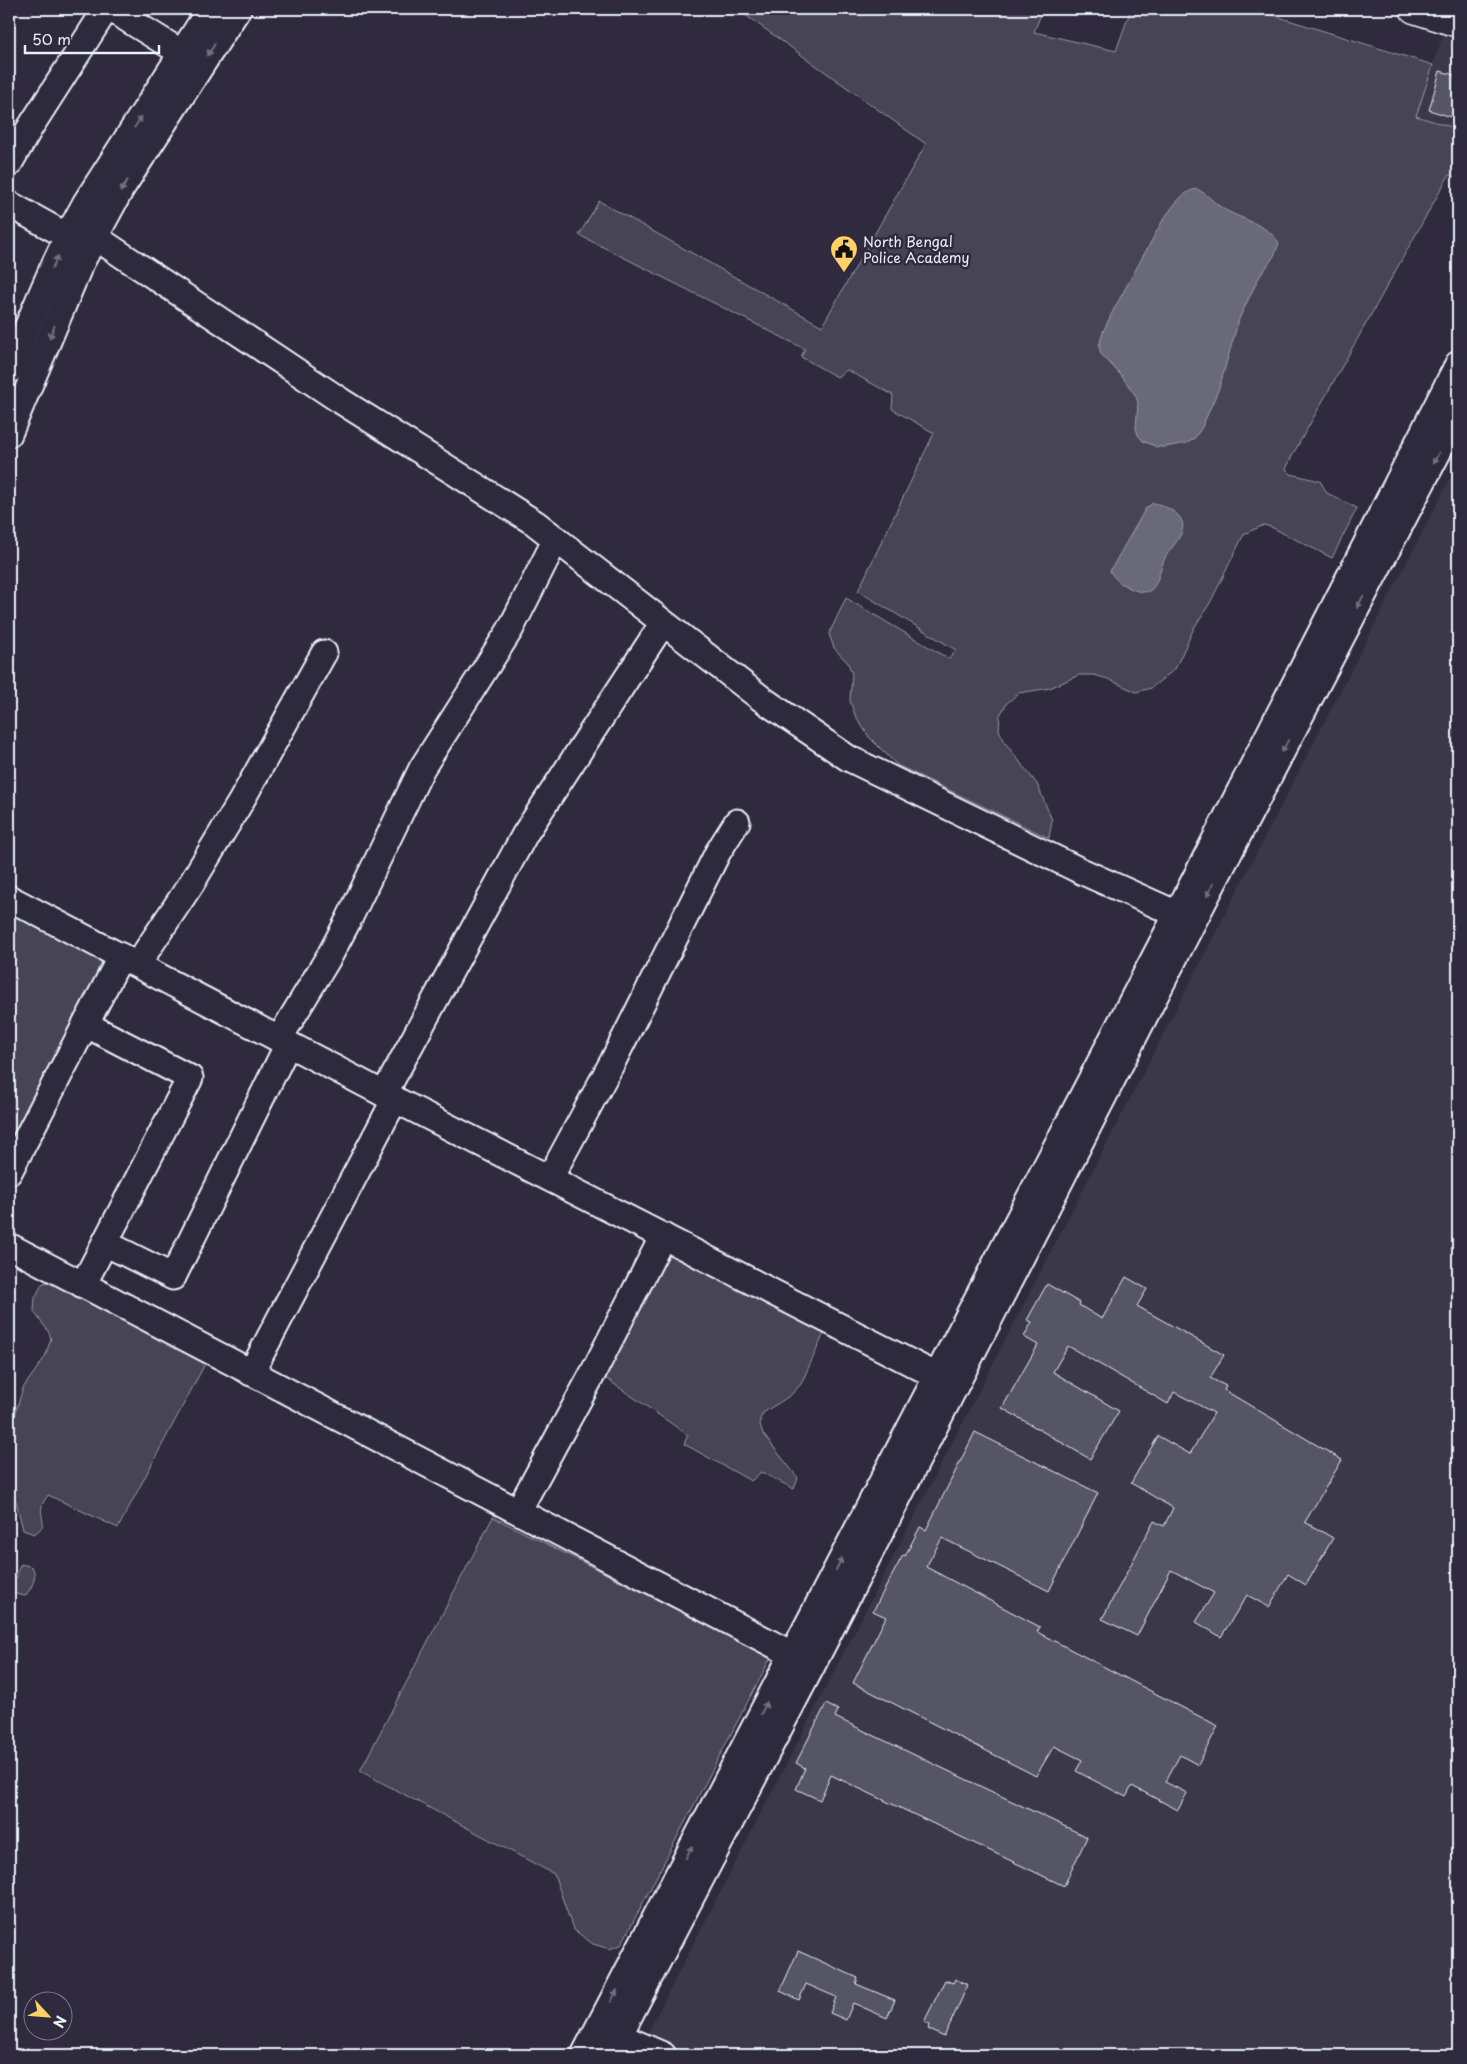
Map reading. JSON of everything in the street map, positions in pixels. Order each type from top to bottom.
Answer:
[{"type":"main road","points":[[1414,9],[1458,23]]},
{"type":"street","points":[[9,164],[31,126],[106,9]]},
{"type":"street","points":[[111,9],[182,53]]},
{"type":"street","points":[[9,371],[70,231],[86,202],[210,9]]},
{"type":"street","points":[[9,434],[94,237],[238,9]]},
{"type":"street","points":[[9,204],[70,231],[94,237],[341,401],[535,523],[762,699],[848,758],[1081,871],[1177,914]]},
{"type":"street","points":[[802,1659],[937,1376],[1177,914],[1458,364]]},
{"type":"street","points":[[584,2055],[609,2040],[802,1659],[1193,922],[1458,414]]},
{"type":"street","points":[[105,1243],[172,1277],[283,1041],[348,921],[422,768],[510,630],[556,539]]},
{"type":"street","points":[[251,1372],[525,834],[663,623]]},
{"type":"street","points":[[9,1172],[86,1024],[129,961],[191,884],[230,820],[324,653]]},
{"type":"street","points":[[550,1178],[613,1061],[718,852],[737,822]]},
{"type":"street","points":[[9,898],[283,1041],[937,1376]]},
{"type":"street","points":[[83,1285],[190,1078],[86,1024]]},
{"type":"street","points":[[518,1511],[592,1375],[663,1236]]},
{"type":"street","points":[[9,1246],[802,1659]]},
{"type":"street","points":[[609,2040],[663,2055]]},
{"type":"shaded area","points":[[737,9],[1043,9],[1034,32],[1116,51],[1131,9],[1253,9],[1433,65],[1416,116],[1458,129],[1458,178],[1449,175],[1286,469],[1291,474],[1320,481],[1327,493],[1357,508],[1332,558],[1264,525],[1244,534],[1210,603],[1194,628],[1175,669],[1151,688],[1136,692],[1108,679],[1094,675],[1079,675],[1050,688],[1019,693],[1007,703],[1000,715],[999,730],[1006,744],[1037,784],[1052,820],[1049,838],[897,765],[869,737],[855,715],[850,701],[852,674],[848,663],[834,648],[829,634],[846,598],[949,659],[956,650],[858,591],[934,433],[892,409],[893,395],[847,370],[837,377],[801,357],[805,349],[579,235],[599,201],[822,326],[926,144]]},
{"type":"shaded area","points":[[1443,35],[1458,41],[1458,129],[1416,116]]},
{"type":"shaded area","points":[[1458,463],[1458,2055],[636,2055]]},
{"type":"shaded area","points":[[9,905],[112,958],[9,1161]]},
{"type":"shaded area","points":[[668,1249],[826,1329],[801,1384],[791,1395],[763,1413],[760,1419],[763,1434],[798,1478],[794,1489],[761,1472],[751,1481],[684,1444],[688,1435],[601,1375]]},
{"type":"shaded area","points":[[55,1279],[206,1362],[118,1528],[48,1495],[41,1511],[42,1527],[34,1534],[23,1530],[16,1501],[9,1494],[9,1426],[23,1388],[45,1357],[51,1338],[34,1312],[35,1298],[42,1284]]},
{"type":"shaded area","points":[[493,1517],[771,1657],[621,1945],[609,1949],[593,1944],[573,1929],[554,1874],[360,1771]]},
{"type":"shaded area","points":[[21,1564],[32,1567],[34,1571],[32,1586],[25,1596],[9,1592],[9,1581],[12,1582],[17,1577]]},
{"type":"water","points":[[1197,189],[1222,208],[1260,226],[1274,236],[1279,243],[1274,256],[1258,279],[1239,319],[1219,388],[1202,427],[1194,439],[1187,443],[1157,447],[1143,441],[1138,435],[1136,428],[1138,403],[1136,396],[1121,375],[1101,354],[1099,346],[1113,311],[1163,220],[1182,197]]},
{"type":"water","points":[[1153,503],[1164,506],[1174,512],[1183,523],[1180,535],[1165,558],[1155,585],[1146,592],[1130,588],[1121,583],[1110,571],[1146,508]]},
{"type":"building","points":[[1440,71],[1458,76],[1458,119],[1429,110]]},
{"type":"building","points":[[1126,1277],[1147,1289],[1137,1306],[1224,1355],[1210,1378],[1226,1386],[1224,1390],[1342,1460],[1305,1522],[1333,1538],[1306,1585],[1288,1574],[1269,1607],[1247,1595],[1221,1637],[1196,1622],[1214,1593],[1171,1570],[1137,1636],[1102,1619],[1154,1521],[1164,1526],[1173,1508],[1131,1483],[1158,1436],[1190,1454],[1214,1413],[1174,1392],[1168,1404],[1068,1346],[1053,1372],[1119,1411],[1090,1459],[1002,1408],[1038,1345],[1024,1337],[1032,1322],[1027,1320],[1047,1284],[1080,1303],[1079,1305],[1102,1319]]},
{"type":"building","points":[[975,1432],[1098,1493],[1049,1591],[942,1538],[926,1567],[1040,1627],[1037,1632],[1218,1726],[1198,1765],[1180,1755],[1165,1782],[1187,1793],[1178,1810],[1132,1786],[1126,1797],[1076,1771],[1082,1760],[1054,1746],[1036,1776],[853,1683],[886,1617],[873,1611],[920,1527],[926,1530]]},
{"type":"building","points":[[826,1704],[838,1710],[835,1717],[1087,1837],[1064,1886],[831,1775],[820,1800],[796,1789],[805,1768],[796,1763]]},
{"type":"building","points":[[798,1951],[858,1978],[856,1984],[895,2000],[887,2018],[853,2003],[846,2020],[830,2013],[836,1997],[806,1984],[799,2000],[780,1991]]},
{"type":"building","points":[[955,1979],[968,1985],[944,2037],[928,2029],[930,2025],[924,2022],[945,1980],[953,1983]]},
{"type":"place","name":"North Bengal Police Academy","points":[[844,273]]}]
